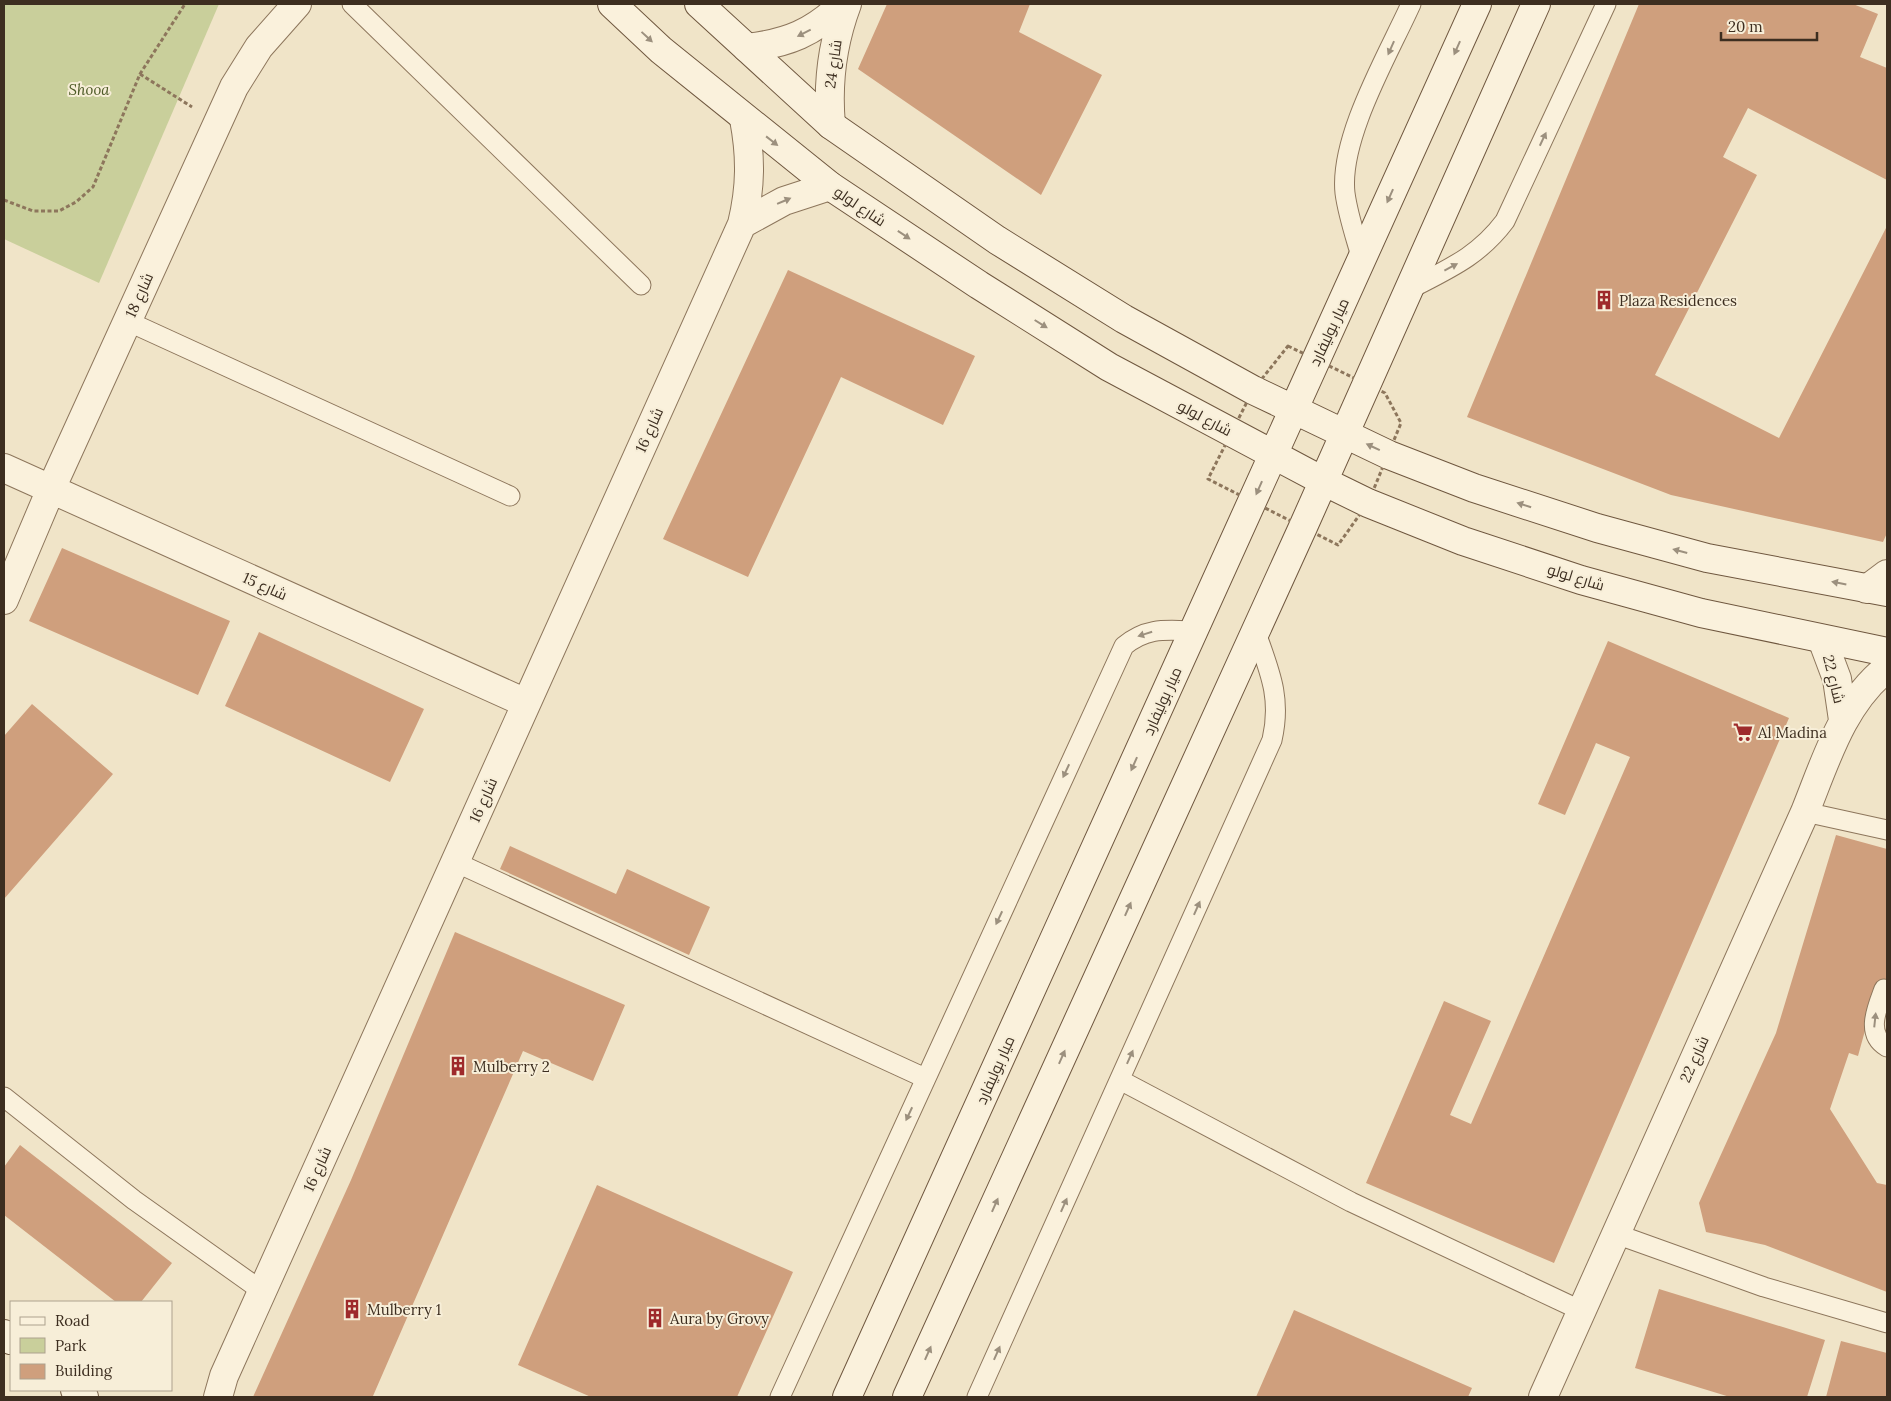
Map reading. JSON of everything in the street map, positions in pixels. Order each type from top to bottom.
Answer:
[{"type":"street","name":"شارع 18","points":[[4,600],[51,489],[234,88],[259,47],[297,4]]},
{"type":"street","name":"شارع لولو","points":[[612,4],[661,50],[744,119],[830,186],[979,285],[1109,367],[1368,504],[1464,541],[1581,580],[1701,613],[1887,652]]},
{"type":"street","points":[[699,4],[831,125],[997,240],[1124,319],[1253,390],[1389,455],[1474,488],[1597,528],[1707,558],[1880,585]]},
{"type":"street","name":"شارع 24","points":[[747,48],[776,44],[803,34],[828,18],[845,4]]},
{"type":"street","name":"شارع 24","points":[[831,125],[828,93],[831,61],[845,4]]},
{"type":"street","name":"ميار بوليفارد","points":[[847,1397],[1477,4]]},
{"type":"street","points":[[908,1397],[1323,481],[1536,4]]},
{"type":"street","name":"شارع 16","points":[[200,1397],[221,1386],[742,224],[748,198],[751,171],[744,119]]},
{"type":"street","points":[[742,224],[784,201],[830,186]]},
{"type":"street","name":"شارع 15","points":[[4,468],[526,703]]},
{"type":"street","name":"شارع 22","points":[[1822,639],[1836,679],[1843,720]]},
{"type":"street","name":"شارع 22","points":[[1543,1397],[1805,812],[1843,720],[1869,683],[1887,668]]},
{"type":"lane","points":[[352,4],[641,285]]},
{"type":"lane","points":[[1362,260],[1348,210],[1345,192],[1345,165],[1351,139],[1361,114],[1411,4]]},
{"type":"lane","points":[[1408,290],[1473,255],[1491,239],[1506,221],[1606,4]]},
{"type":"lane","points":[[127,321],[510,496]]},
{"type":"lane","points":[[977,1397],[1272,740],[1276,722],[1274,684],[1255,630]]},
{"type":"lane","points":[[780,1397],[1124,646],[1136,637],[1149,631],[1194,631]]},
{"type":"lane","points":[[1805,812],[1887,830]]},
{"type":"lane","points":[[455,862],[926,1078]]},
{"type":"lane","points":[[1884,989],[1874,1022],[1878,1038],[1887,1047]]},
{"type":"lane","points":[[1120,1080],[1351,1202],[1582,1311]]},
{"type":"lane","points":[[4,1097],[134,1200],[262,1292]]},
{"type":"lane","points":[[1616,1234],[1764,1287],[1887,1323]]},
{"type":"path","points":[[4,200],[33,211],[59,211],[76,202],[93,187],[140,74],[185,4]]},
{"type":"path","points":[[140,74],[217,123]]},
{"type":"green space","name":"Shooa","points":[[4,4],[219,4],[99,283],[4,239]]},
{"type":"building","points":[[887,4],[1030,4],[1019,32],[1102,75],[1041,195],[858,69]]},
{"type":"building","name":"Plaza Residences","points":[[1639,4],[1853,4],[1878,14],[1860,57],[1887,68],[1887,180],[1748,108],[1723,157],[1757,175],[1655,375],[1779,438],[1887,226],[1887,533],[1883,542],[1671,495],[1467,417]]},
{"type":"building","points":[[788,270],[975,356],[943,425],[841,377],[748,577],[663,539]]},
{"type":"building","points":[[62,548],[230,621],[198,695],[29,621]]},
{"type":"building","points":[[259,632],[424,709],[390,782],[225,706]]},
{"type":"building","points":[[1608,641],[1789,718],[1554,1263],[1366,1183],[1444,1001],[1491,1021],[1450,1115],[1471,1124],[1630,757],[1596,743],[1565,815],[1538,804]]},
{"type":"building","points":[[32,704],[113,774],[4,899],[4,736]]},
{"type":"building","points":[[1836,835],[1887,849],[1887,990],[1877,987],[1858,1056],[1849,1053],[1830,1109],[1877,1183],[1887,1185],[1887,1292],[1765,1245],[1706,1232],[1699,1203],[1776,1033]]},
{"type":"building","points":[[510,846],[616,894],[627,869],[710,907],[689,955],[500,869]]},
{"type":"building","name":"Mulberry 2","points":[[455,932],[625,1005],[593,1081],[523,1051],[373,1396],[376,1397],[253,1397],[351,1180]]},
{"type":"building","points":[[20,1145],[172,1263],[142,1301],[115,1301],[4,1215],[4,1167]]},
{"type":"building","name":"Aura by Grovy","points":[[597,1185],[793,1272],[737,1397],[591,1397],[518,1365]]},
{"type":"building","points":[[1659,1289],[1825,1340],[1807,1397],[1730,1397],[1635,1368]]},
{"type":"building","points":[[1294,1310],[1472,1388],[1468,1397],[1256,1397]]},
{"type":"building","points":[[1841,1341],[1887,1353],[1887,1397],[1826,1397]]},
{"type":"place","name":"Plaza Residences","points":[[1604,300]]},
{"type":"place","name":"Al Madina","points":[[1743,732]]},
{"type":"place","name":"Mulberry 2","points":[[458,1066]]},
{"type":"place","name":"Mulberry 1","points":[[352,1309]]},
{"type":"place","name":"Aura by Grovy","points":[[655,1318]]}]
